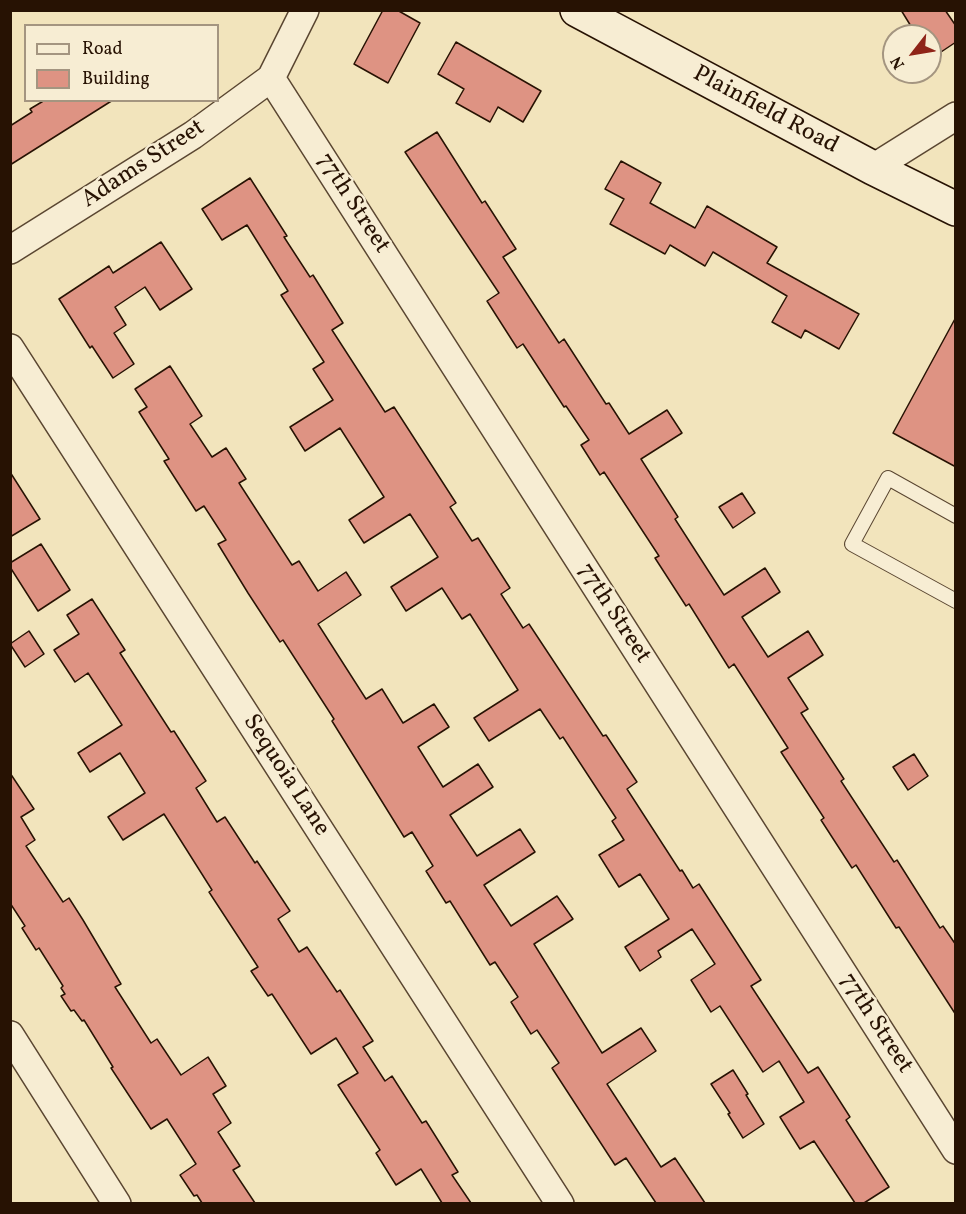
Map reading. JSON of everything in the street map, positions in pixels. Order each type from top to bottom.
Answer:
[{"type":"main road","name":"Plainfield Road","points":[[577,10],[873,168],[949,198]]},
{"type":"street","name":"Adams Street","points":[[10,250],[193,135],[271,78],[305,10]]},
{"type":"street","name":"77th Street","points":[[271,78],[956,1150]]},
{"type":"street","points":[[873,168],[956,116]]},
{"type":"street","name":"Sequoia Lane","points":[[10,348],[560,1203]]},
{"type":"street","points":[[10,1035],[117,1203]]},
{"type":"lane","points":[[956,516],[888,478],[852,544],[956,601]]},
{"type":"building","points":[[383,10],[397,10],[420,23],[388,83],[354,64]]},
{"type":"building","points":[[901,10],[945,10],[956,26],[956,42],[942,51],[942,24],[910,24]]},
{"type":"building","points":[[456,42],[541,91],[523,122],[498,107],[490,122],[456,103],[464,89],[438,74]]},
{"type":"building","points":[[42,102],[110,102],[10,165],[10,126],[32,112],[30,109]]},
{"type":"building","points":[[437,132],[482,203],[485,201],[516,249],[503,257],[559,343],[564,339],[606,404],[609,403],[629,434],[667,410],[682,433],[641,459],[678,517],[675,519],[724,595],[765,568],[780,592],[742,617],[768,657],[808,631],[823,655],[788,678],[808,709],[801,713],[844,779],[841,781],[894,862],[897,860],[940,928],[943,926],[956,945],[956,1015],[899,927],[896,928],[856,865],[852,868],[821,820],[824,818],[781,752],[788,748],[734,664],[729,668],[689,604],[686,606],[655,558],[659,556],[604,472],[600,475],[581,445],[589,440],[566,406],[564,407],[523,344],[517,348],[487,301],[499,293],[405,152]]},
{"type":"building","points":[[621,161],[661,183],[650,203],[695,228],[707,206],[777,247],[767,263],[859,314],[839,349],[805,330],[801,338],[772,322],[787,296],[713,252],[705,266],[670,245],[665,254],[610,224],[624,199],[605,189]]},
{"type":"building","points":[[250,178],[287,236],[284,237],[310,277],[313,275],[343,323],[332,330],[385,412],[394,407],[456,503],[450,507],[472,541],[478,538],[510,588],[501,594],[523,628],[529,624],[603,736],[606,735],[637,782],[627,789],[680,871],[682,870],[693,888],[699,884],[761,980],[751,986],[808,1073],[818,1067],[850,1117],[846,1120],[889,1187],[864,1203],[855,1203],[814,1141],[800,1149],[780,1117],[804,1102],[779,1061],[763,1072],[720,1006],[711,1012],[691,980],[715,964],[692,929],[658,951],[661,957],[640,971],[625,947],[669,919],[640,874],[619,887],[599,855],[624,840],[612,821],[616,818],[563,737],[560,739],[540,709],[489,741],[474,718],[518,690],[470,614],[462,619],[442,588],[406,611],[391,587],[438,557],[410,514],[364,543],[349,520],[384,497],[340,428],[305,451],[290,427],[333,400],[313,369],[324,362],[281,295],[288,291],[247,225],[222,240],[202,209]]},
{"type":"building","points":[[161,242],[192,289],[160,310],[145,287],[115,307],[126,325],[114,333],[134,364],[113,378],[92,346],[90,348],[59,299],[109,266],[113,273]]},
{"type":"building","points":[[956,317],[956,467],[893,433]]},
{"type":"building","points":[[170,366],[202,416],[190,424],[212,457],[226,448],[246,479],[239,483],[292,565],[299,561],[318,591],[346,572],[361,595],[318,624],[366,699],[382,689],[403,723],[434,704],[449,727],[418,747],[443,787],[478,764],[493,787],[450,815],[477,856],[520,829],[535,852],[484,885],[511,926],[557,896],[573,919],[534,944],[602,1053],[641,1028],[656,1051],[607,1084],[661,1167],[675,1158],[705,1203],[656,1203],[626,1158],[615,1165],[552,1068],[559,1063],[537,1030],[531,1034],[511,1002],[518,997],[495,962],[490,965],[450,901],[446,903],[426,871],[433,866],[412,832],[404,837],[332,721],[334,719],[283,640],[280,642],[218,544],[226,540],[204,506],[196,511],[164,461],[169,459],[139,412],[147,407],[135,389]]},
{"type":"building","points":[[10,472],[40,519],[10,537]]},
{"type":"building","points":[[742,493],[755,513],[733,528],[719,507]]},
{"type":"building","points":[[41,544],[70,590],[38,611],[10,567],[10,563]]},
{"type":"building","points":[[92,599],[125,650],[120,653],[206,781],[196,788],[217,822],[225,817],[255,863],[257,861],[290,911],[278,919],[299,952],[307,947],[337,992],[340,990],[373,1041],[363,1047],[385,1081],[392,1076],[422,1123],[426,1121],[458,1172],[452,1175],[471,1203],[442,1203],[421,1169],[396,1185],[376,1153],[380,1150],[338,1085],[358,1073],[336,1038],[311,1054],[272,994],[268,996],[251,971],[258,967],[209,892],[212,890],[164,814],[123,840],[108,817],[145,793],[120,753],[90,772],[78,753],[122,725],[88,673],[75,682],[54,650],[79,634],[67,615]]},
{"type":"building","points":[[29,631],[44,654],[25,667],[10,644]]},
{"type":"building","points":[[914,754],[928,776],[908,790],[893,767]]},
{"type":"building","points":[[10,773],[34,809],[21,817],[35,840],[26,846],[63,902],[69,898],[83,920],[121,984],[115,987],[151,1043],[157,1039],[181,1075],[208,1057],[226,1086],[213,1094],[231,1123],[218,1132],[240,1166],[233,1170],[255,1203],[202,1203],[197,1195],[194,1196],[180,1175],[196,1164],[167,1119],[151,1129],[111,1068],[113,1067],[84,1020],[82,1021],[74,1010],[71,1011],[61,996],[65,994],[61,988],[63,986],[39,948],[36,950],[22,928],[25,926],[10,903]]},
{"type":"building","points":[[733,1070],[764,1124],[743,1138],[711,1084]]}]
